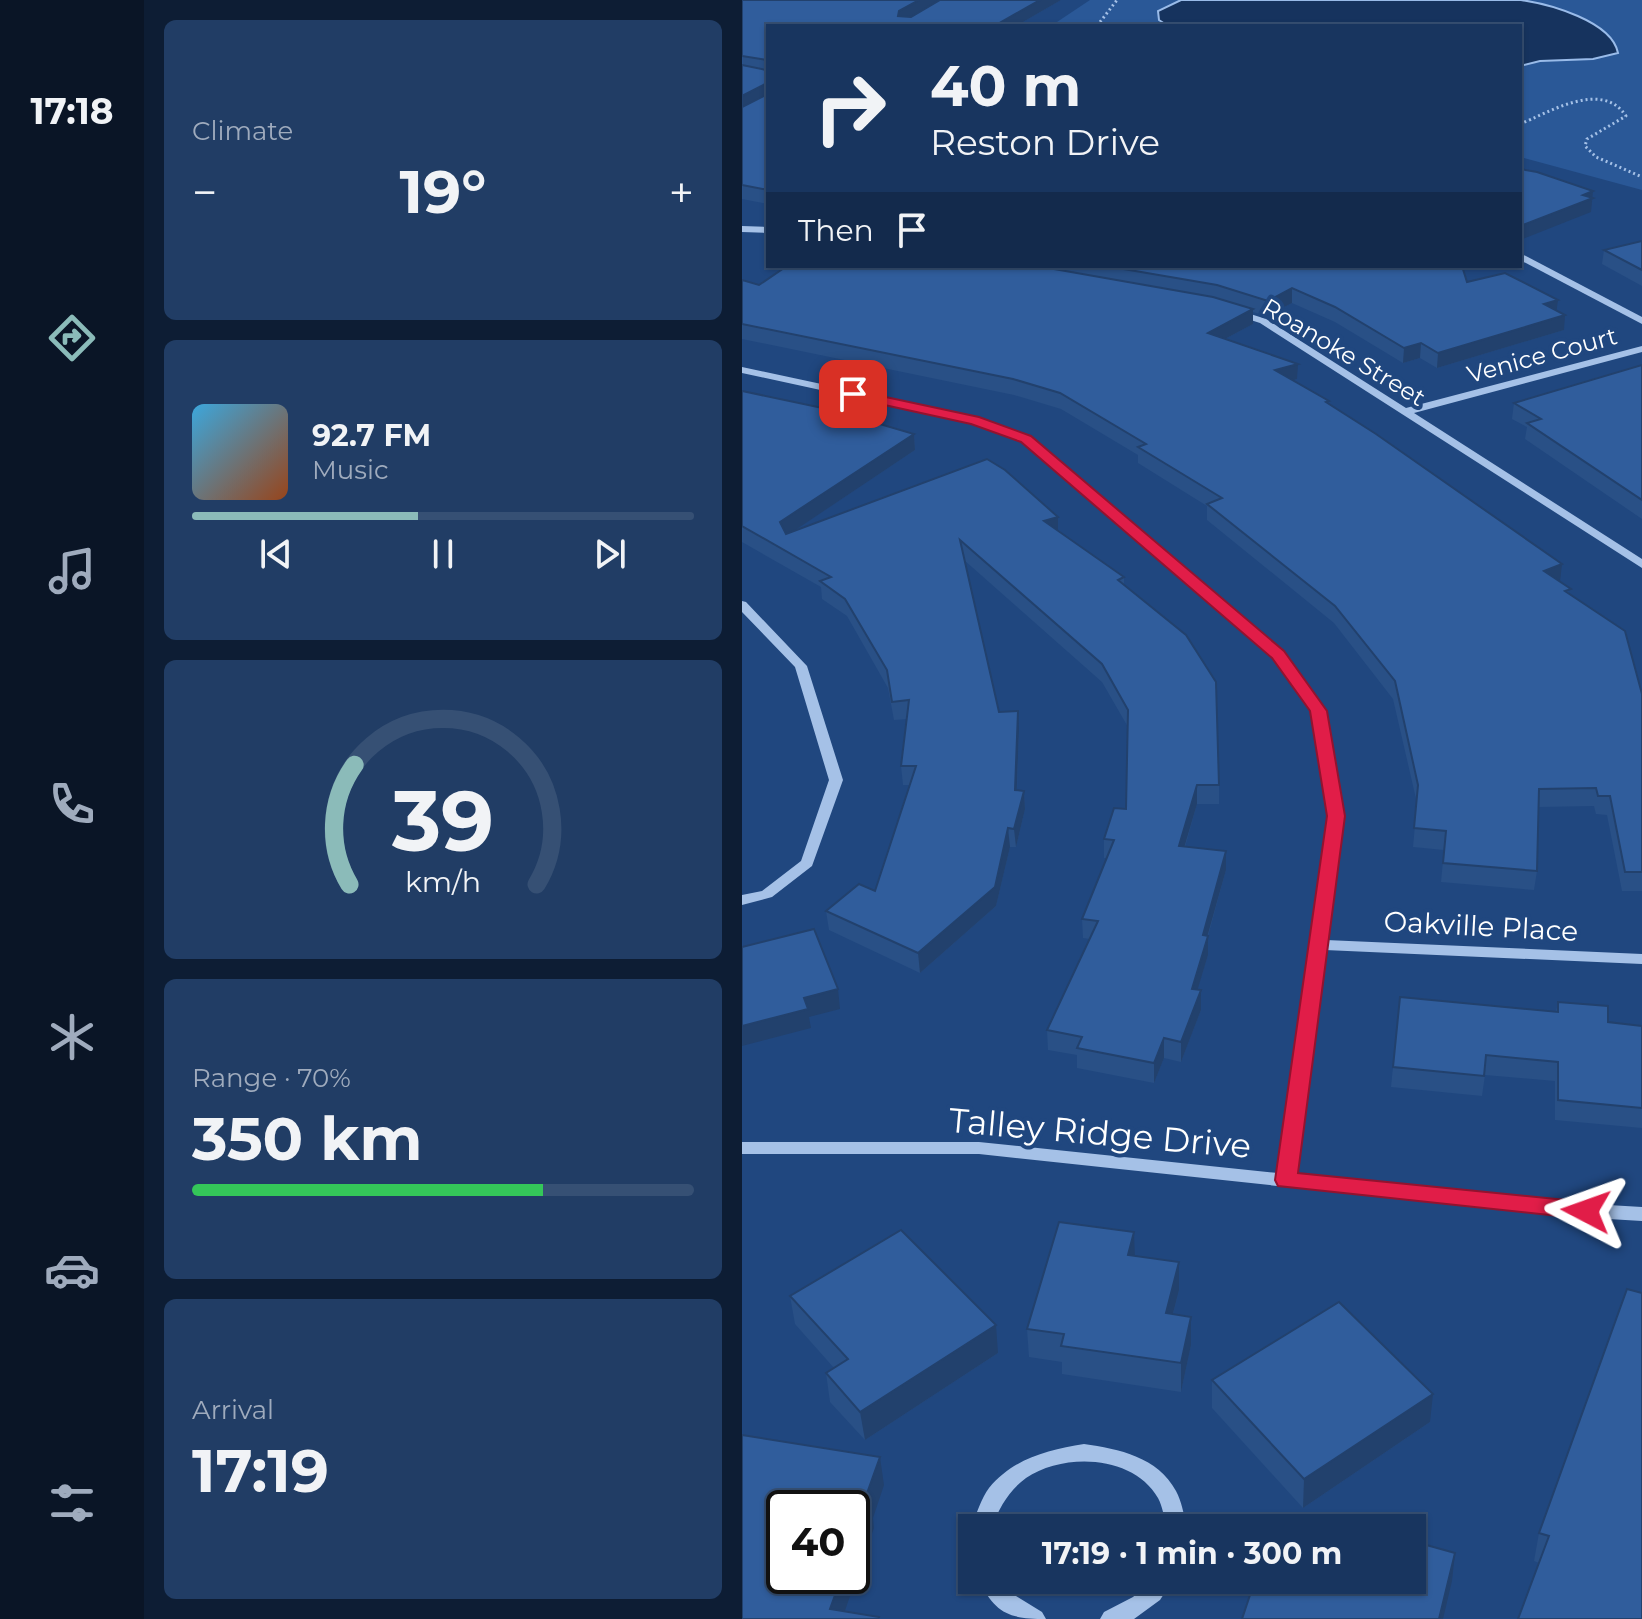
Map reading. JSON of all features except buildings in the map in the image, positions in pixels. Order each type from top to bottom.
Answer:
[{"type":"street","points":[[742,229],[766,230]]},
{"type":"street","points":[[1522,257],[1642,321]]},
{"type":"street","name":"Roanoke Street","points":[[1228,310],[1263,321],[1642,564]]},
{"type":"street","name":"Venice Court","points":[[1405,412],[1642,349]]},
{"type":"street","points":[[742,370],[975,420],[1026,439],[1278,655],[1318,711],[1336,816],[1286,1180]]},
{"type":"street","points":[[742,605],[801,666],[836,780],[807,863],[767,894],[742,900]]},
{"type":"street","name":"Oakville Place","points":[[1318,945],[1642,959]]},
{"type":"street","name":"Talley Ridge Drive","points":[[742,1148],[979,1148],[1558,1209],[1642,1214]]},
{"type":"street","points":[[983,1514],[1001,1485],[1027,1465],[1059,1453],[1093,1451],[1121,1458],[1146,1472],[1165,1493],[1175,1514]]},
{"type":"street","points":[[998,1594],[1035,1619]]},
{"type":"street","points":[[1111,1619],[1126,1614],[1153,1594]]},
{"type":"path","points":[[1099,24],[1117,0]]},
{"type":"path","points":[[1522,123],[1554,105],[1573,99],[1599,101],[1621,109],[1626,116],[1587,139],[1585,146],[1596,157],[1642,177]]},
{"type":"shaded area","points":[[1090,0],[1642,0],[1642,190],[1522,158],[1522,24],[1054,24]]},
{"type":"shaded area","points":[[1181,0],[1521,0],[1547,5],[1592,23],[1613,42],[1618,53],[1593,59],[1540,61],[1522,66],[1522,24],[1165,24],[1159,20],[1158,11]]},
{"type":"route","points":[[853,394],[975,420],[1026,439],[1278,655],[1318,711],[1336,816],[1286,1180],[1586,1211]]}]
